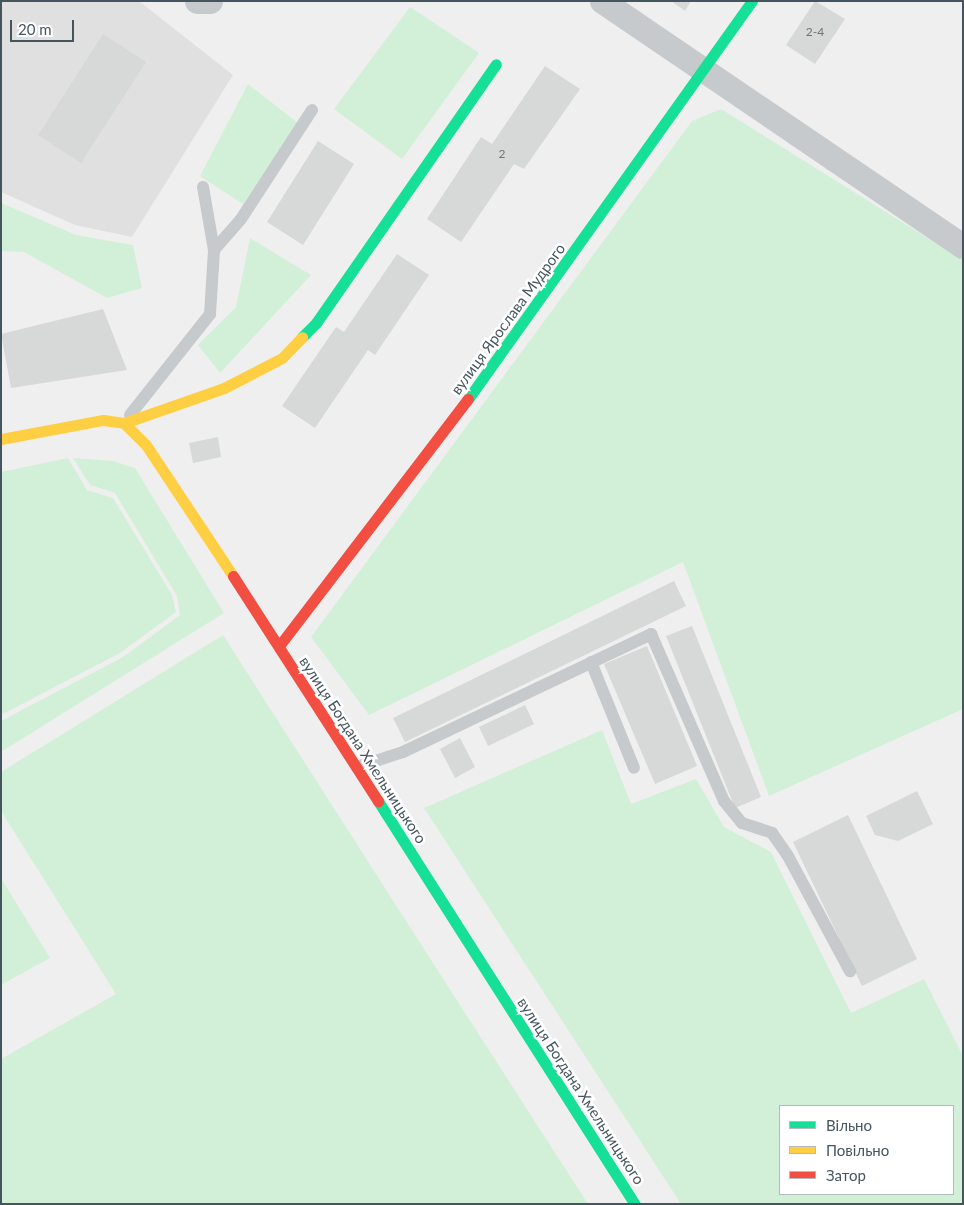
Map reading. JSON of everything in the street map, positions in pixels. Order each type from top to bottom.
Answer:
[{"type":"street","points":[[197,1],[210,1]]},
{"type":"street","points":[[602,1],[703,73],[963,246]]},
{"type":"street","name":"вулиця Ярослава Мудрого","points":[[279,646],[494,366],[703,73],[752,1]]},
{"type":"street","points":[[1,439],[103,420],[124,423],[224,388],[282,358],[316,322],[496,64]]},
{"type":"street","name":"вулиця Богдана Хмельницького","points":[[124,423],[146,445],[279,646],[635,1204]]},
{"type":"lane","points":[[214,250],[241,219],[312,110]]},
{"type":"lane","points":[[124,423],[210,314],[214,250],[203,187]]},
{"type":"lane","points":[[357,767],[403,752],[651,634],[724,801],[742,823],[772,834],[788,856],[850,971]]},
{"type":"lane","points":[[591,662],[634,768]]},
{"type":"shaded area","points":[[1,1],[139,1],[233,75],[132,237],[75,225],[1,192]]},
{"type":"green space","points":[[410,7],[479,53],[402,159],[334,109]]},
{"type":"green space","points":[[248,84],[298,123],[243,204],[200,176]]},
{"type":"green space","points":[[721,109],[963,260],[963,709],[769,796],[683,562],[369,715],[311,637],[692,121]]},
{"type":"green space","points":[[1,203],[76,235],[133,245],[142,288],[107,298],[24,252],[1,251]]},
{"type":"green space","points":[[250,238],[311,275],[220,373],[198,345],[236,307]]},
{"type":"green space","points":[[68,458],[87,490],[113,498],[172,595],[176,612],[120,653],[1,715],[1,472]]},
{"type":"green space","points":[[73,458],[113,461],[135,468],[224,613],[1,752],[1,721],[123,657],[180,615],[177,596],[115,493],[90,485]]},
{"type":"green space","points":[[223,635],[588,1204],[1,1204],[1,1059],[116,994],[1,811],[1,772]]},
{"type":"green space","points":[[602,730],[631,804],[696,779],[724,827],[771,852],[851,1013],[924,979],[963,1056],[963,1204],[681,1204],[424,808]]},
{"type":"green space","points":[[1,878],[50,958],[1,985]]},
{"type":"building","points":[[671,1],[691,1],[685,11]]},
{"type":"building","points":[[815,1],[845,19],[815,64],[786,45]]},
{"type":"building","points":[[103,34],[146,62],[81,163],[38,135]]},
{"type":"building","points":[[545,66],[580,89],[524,169],[514,164],[461,242],[427,219],[481,137],[492,144]]},
{"type":"building","points":[[318,141],[354,164],[303,245],[267,222]]},
{"type":"building","points":[[397,254],[429,275],[375,355],[368,350],[315,428],[282,406],[336,327],[344,332]]},
{"type":"building","points":[[103,309],[127,370],[11,388],[1,334]]},
{"type":"building","points":[[218,437],[221,457],[193,463],[189,443]]},
{"type":"building","points":[[674,581],[686,606],[405,742],[393,718]]},
{"type":"building","points":[[692,626],[761,797],[735,808],[666,636]]},
{"type":"building","points":[[647,646],[697,766],[655,784],[604,664]]},
{"type":"building","points":[[525,705],[534,724],[488,746],[479,727]]},
{"type":"building","points":[[460,738],[475,767],[455,778],[440,749]]},
{"type":"building","points":[[917,791],[933,824],[898,841],[875,835],[866,816]]},
{"type":"building","points":[[848,815],[917,959],[862,986],[793,842]]},
{"type":"traffic: fast","points":[[468,399],[752,1]]},
{"type":"traffic: fast","points":[[302,337],[316,323],[496,64]]},
{"type":"traffic: fast","points":[[378,801],[635,1204]]},
{"type":"traffic: slow","points":[[124,423],[224,388],[282,358],[302,337]]},
{"type":"traffic: slow","points":[[1,439],[103,420],[124,423],[146,445],[233,576]]},
{"type":"traffic: jam","points":[[279,646],[468,399]]},
{"type":"traffic: jam","points":[[233,576],[378,801]]}]
